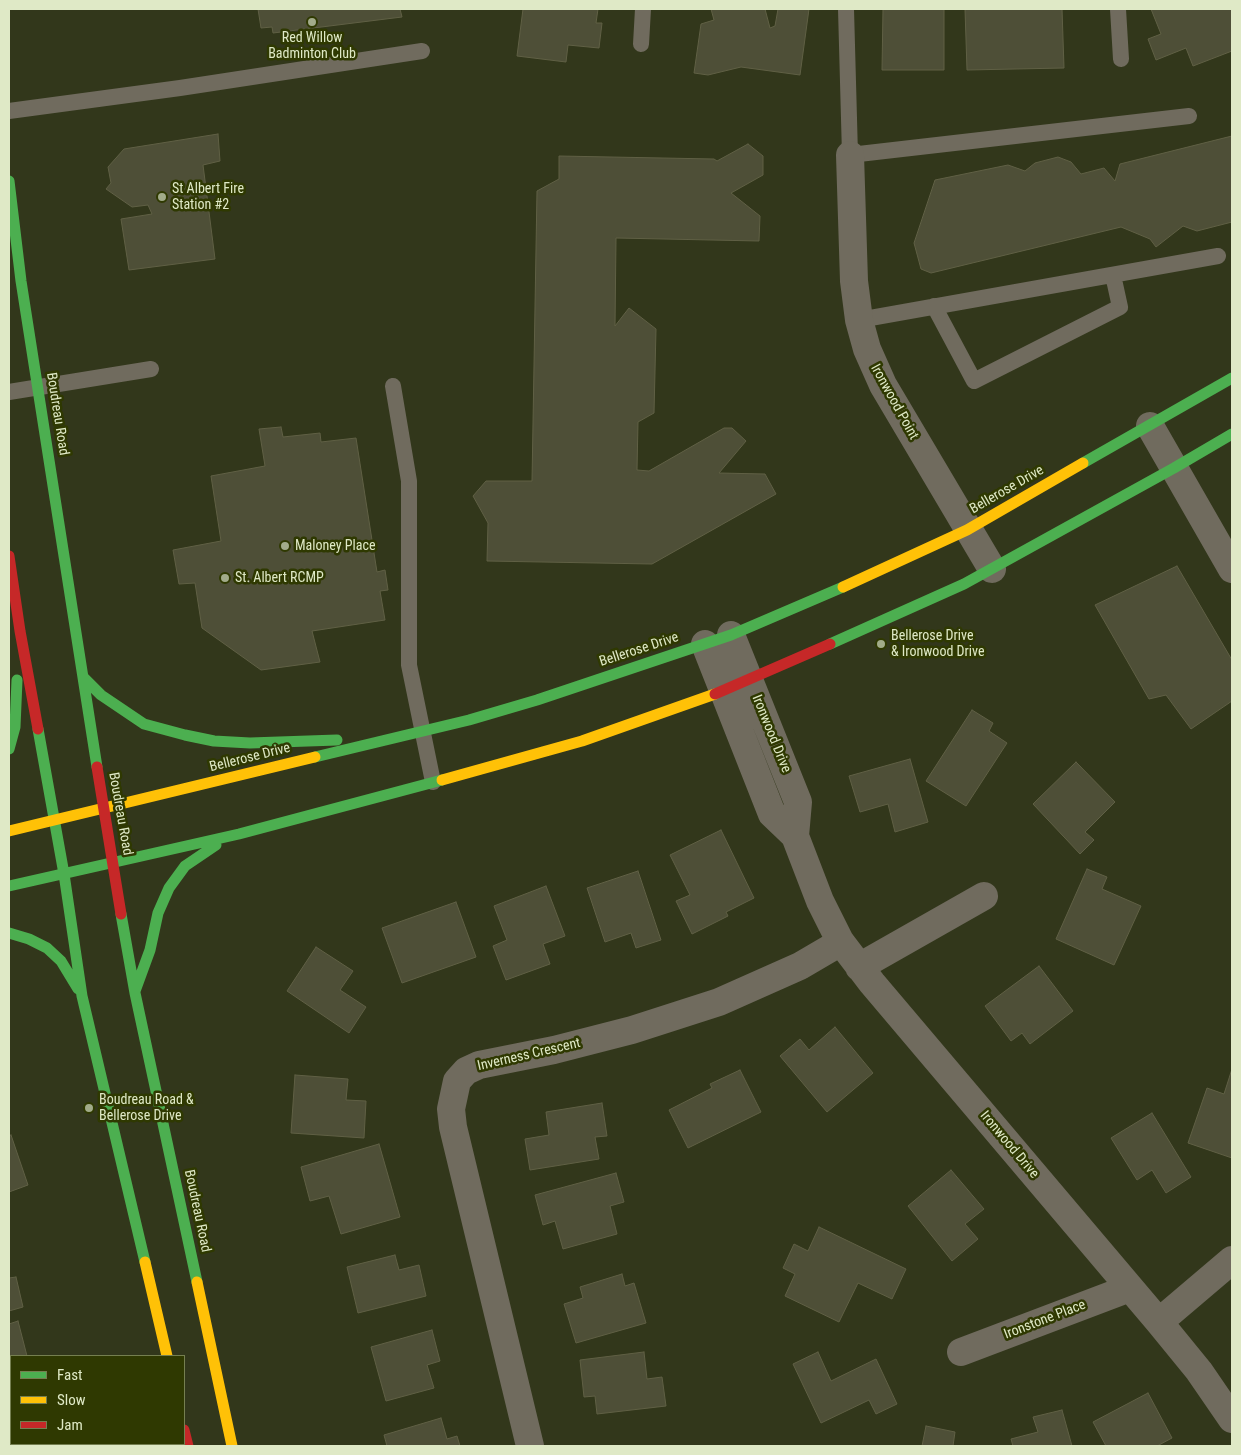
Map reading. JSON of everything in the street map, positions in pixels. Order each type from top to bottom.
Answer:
[{"type":"main road","name":"Boudreau Road","points":[[9,181],[21,281],[37,388],[135,993],[232,1446]]},
{"type":"main road","name":"Bellerose Drive","points":[[9,831],[423,731],[537,700],[731,635],[891,566],[967,530],[1232,378]]},
{"type":"main road","points":[[9,886],[239,834],[529,757],[582,741],[723,691],[924,603],[992,570],[1232,434]]},
{"type":"main road","points":[[9,556],[20,631],[64,874],[82,996],[166,1355]]},
{"type":"main road","points":[[9,749],[15,727],[20,631]]},
{"type":"main road","points":[[83,677],[101,695],[144,724],[214,741],[250,743],[397,738]]},
{"type":"main road","points":[[135,993],[150,950],[158,913],[169,888],[185,866],[194,859],[239,834]]},
{"type":"main road","points":[[9,933],[47,948],[61,961],[82,996]]},
{"type":"street","name":"Ironwood Point","points":[[850,155],[854,281],[859,320],[867,349],[882,385],[992,570]]},
{"type":"street","points":[[1150,426],[1232,569]]},
{"type":"street","name":"Ironwood Drive","points":[[731,635],[798,802],[795,836]]},
{"type":"street","name":"Ironwood Drive","points":[[705,644],[772,814],[795,836],[820,901],[841,942],[859,967],[1159,1322],[1199,1371],[1232,1419]]},
{"type":"street","points":[[859,967],[984,896]]},
{"type":"street","name":"Inverness Crescent","points":[[530,1446],[453,1127],[451,1109],[457,1081],[466,1071],[480,1065],[598,1039],[676,1017],[718,1002],[800,966],[841,942]]},
{"type":"street","points":[[1159,1322],[1232,1260]]},
{"type":"street","name":"Ironstone Place","points":[[961,1352],[1130,1288]]},
{"type":"lane","points":[[641,44],[643,9]]},
{"type":"lane","points":[[846,9],[850,155],[1189,116]]},
{"type":"lane","points":[[1118,9],[1121,59]]},
{"type":"lane","points":[[9,111],[180,88],[422,51]]},
{"type":"lane","points":[[859,320],[1218,256]]},
{"type":"lane","points":[[934,306],[974,381],[1120,307],[1113,275]]},
{"type":"lane","points":[[9,392],[151,369]]},
{"type":"lane","points":[[393,386],[409,481],[409,665],[433,782]]},
{"type":"building","name":"Red Willow Badminton Club","points":[[258,9],[400,9],[402,17],[273,33],[272,27],[261,28]]},
{"type":"building","points":[[523,9],[598,9],[596,23],[602,23],[599,48],[568,45],[566,62],[517,56]]},
{"type":"building","points":[[711,9],[765,9],[770,28],[775,26],[778,9],[809,9],[800,75],[741,67],[708,75],[694,73],[701,24],[714,20]]},
{"type":"building","points":[[883,9],[944,9],[944,70],[882,70]]},
{"type":"building","points":[[965,9],[1062,9],[1064,68],[967,70]]},
{"type":"building","points":[[1151,9],[1232,9],[1232,51],[1193,66],[1186,48],[1156,60],[1148,39],[1161,34]]},
{"type":"building","name":"St Albert Fire Station #2","points":[[218,134],[220,161],[203,165],[215,259],[129,270],[121,219],[152,214],[148,205],[132,207],[106,189],[111,183],[108,167],[124,149]]},
{"type":"building","points":[[1232,136],[1232,222],[1197,231],[1183,226],[1156,247],[1150,239],[1121,227],[931,273],[921,269],[914,243],[935,180],[1008,165],[1025,171],[1035,163],[1058,157],[1071,162],[1081,174],[1104,168],[1115,181],[1120,164]]},
{"type":"building","points":[[748,144],[763,156],[763,175],[731,193],[760,216],[759,241],[616,238],[615,326],[629,308],[656,329],[654,413],[638,422],[637,470],[649,471],[724,428],[732,428],[746,441],[719,473],[765,474],[776,494],[652,564],[487,561],[488,523],[473,496],[486,481],[532,481],[537,191],[559,179],[559,156],[714,159],[717,161]]},
{"type":"building","name":"Maloney Place","points":[[281,427],[283,437],[320,433],[321,442],[356,438],[377,572],[385,570],[388,590],[380,591],[385,620],[312,631],[320,662],[261,670],[202,628],[195,583],[179,584],[173,550],[221,541],[211,476],[265,466],[259,429]]},
{"type":"building","points":[[1177,566],[1232,660],[1232,701],[1191,729],[1166,695],[1149,699],[1095,605]]},
{"type":"building","points":[[972,710],[993,723],[989,731],[1007,743],[966,806],[926,781]]},
{"type":"building","points":[[910,759],[928,822],[895,832],[888,804],[860,812],[849,776]]},
{"type":"building","points":[[1076,762],[1115,802],[1085,832],[1094,840],[1080,854],[1033,804]]},
{"type":"building","points":[[721,830],[754,898],[726,912],[728,916],[692,934],[676,901],[690,895],[670,855]]},
{"type":"building","points":[[1087,869],[1107,877],[1102,889],[1141,906],[1114,965],[1056,939]]},
{"type":"building","points":[[638,871],[661,940],[636,948],[631,933],[605,942],[587,888]]},
{"type":"building","points":[[546,886],[565,936],[543,944],[550,964],[506,980],[493,946],[507,940],[494,906]]},
{"type":"building","points":[[456,902],[476,957],[402,983],[382,928]]},
{"type":"building","points":[[316,947],[353,971],[340,990],[366,1007],[349,1033],[287,991]]},
{"type":"building","points":[[1039,966],[1073,1011],[1030,1044],[1022,1033],[1011,1041],[985,1006]]},
{"type":"building","points":[[835,1027],[873,1073],[827,1112],[780,1056],[800,1039],[809,1050]]},
{"type":"building","points":[[1232,1069],[1232,1158],[1188,1143],[1207,1088],[1224,1094]]},
{"type":"building","points":[[740,1070],[761,1112],[688,1148],[669,1110],[712,1088],[710,1084]]},
{"type":"building","points":[[295,1075],[348,1079],[346,1100],[366,1101],[364,1138],[291,1133]]},
{"type":"building","points":[[602,1103],[607,1136],[595,1137],[599,1159],[530,1170],[525,1139],[549,1135],[546,1112]]},
{"type":"building","points":[[1152,1113],[1191,1177],[1166,1193],[1152,1170],[1137,1180],[1111,1138]]},
{"type":"building","points":[[11,1135],[28,1185],[9,1192],[9,1136]]},
{"type":"building","points":[[379,1144],[400,1217],[341,1234],[329,1196],[310,1201],[301,1167]]},
{"type":"building","points":[[951,1170],[984,1209],[965,1224],[978,1239],[952,1261],[908,1206]]},
{"type":"building","points":[[616,1173],[624,1202],[610,1206],[617,1234],[563,1249],[555,1221],[543,1225],[535,1195]]},
{"type":"building","points":[[819,1227],[906,1269],[892,1299],[858,1283],[839,1322],[785,1296],[795,1274],[783,1268],[794,1244],[808,1251]]},
{"type":"building","points":[[395,1255],[399,1270],[419,1265],[426,1296],[358,1313],[347,1267]]},
{"type":"building","points":[[622,1274],[625,1286],[634,1283],[646,1323],[576,1343],[564,1304],[583,1298],[580,1287]]},
{"type":"building","points":[[16,1277],[23,1307],[9,1311],[9,1278]]},
{"type":"building","points":[[18,1321],[27,1355],[10,1355],[10,1372],[9,1372],[9,1324]]},
{"type":"building","points":[[432,1330],[440,1361],[427,1365],[434,1388],[386,1401],[371,1347]]},
{"type":"building","points":[[644,1352],[647,1379],[662,1377],[666,1406],[597,1414],[595,1396],[584,1397],[580,1360]]},
{"type":"building","points":[[818,1352],[831,1381],[876,1359],[897,1404],[876,1414],[869,1400],[821,1423],[793,1364]]},
{"type":"building","points":[[9,1387],[10,1387],[10,1432]]},
{"type":"building","points":[[1148,1393],[1172,1438],[1157,1446],[1106,1446],[1093,1422]]},
{"type":"building","points":[[1062,1410],[1072,1446],[1013,1446],[1011,1439],[1038,1432],[1033,1417]]},
{"type":"building","points":[[441,1418],[447,1439],[457,1436],[460,1446],[387,1446],[384,1435]]},
{"type":"building","points":[[926,1426],[955,1432],[953,1446],[922,1446]]},
{"type":"building","points":[[11,1445],[59,1445],[59,1446]]},
{"type":"traffic: fast","points":[[9,181],[21,281],[97,767]]},
{"type":"traffic: fast","points":[[1083,463],[1232,378]]},
{"type":"traffic: fast","points":[[830,644],[964,584],[1232,434]]},
{"type":"traffic: fast","points":[[315,757],[469,720],[537,700],[731,635],[843,587]]},
{"type":"traffic: fast","points":[[83,677],[101,695],[144,724],[185,735],[214,741],[250,743],[337,740]]},
{"type":"traffic: fast","points":[[9,749],[15,727],[17,680]]},
{"type":"traffic: fast","points":[[38,729],[64,874],[82,996],[145,1262]]},
{"type":"traffic: fast","points":[[9,886],[239,834],[442,780]]},
{"type":"traffic: fast","points":[[135,991],[150,950],[158,913],[169,888],[185,866],[216,845]]},
{"type":"traffic: fast","points":[[121,914],[135,993],[197,1282]]},
{"type":"traffic: fast","points":[[9,933],[29,939],[47,948],[61,961],[78,989]]},
{"type":"traffic: slow","points":[[843,587],[967,530],[1083,463]]},
{"type":"traffic: slow","points":[[442,780],[582,741],[715,694]]},
{"type":"traffic: slow","points":[[9,831],[315,757]]},
{"type":"traffic: slow","points":[[145,1262],[167,1355]]},
{"type":"traffic: slow","points":[[197,1282],[232,1446]]},
{"type":"traffic: jam","points":[[9,556],[20,631],[38,729]]},
{"type":"traffic: jam","points":[[715,694],[830,644]]},
{"type":"traffic: jam","points":[[97,767],[121,914]]},
{"type":"traffic: jam","points":[[185,1434],[188,1446]]},
{"type":"place","name":"Red Willow Badminton Club","points":[[312,22]]},
{"type":"place","name":"St Albert Fire Station #2","points":[[162,197]]},
{"type":"place","name":"Maloney Place","points":[[285,546]]},
{"type":"place","name":"St. Albert RCMP","points":[[225,578]]},
{"type":"place","name":"Bellerose Drive & Ironwood Drive","points":[[881,644]]},
{"type":"place","name":"Boudreau Road & Bellerose Drive","points":[[89,1108]]}]
